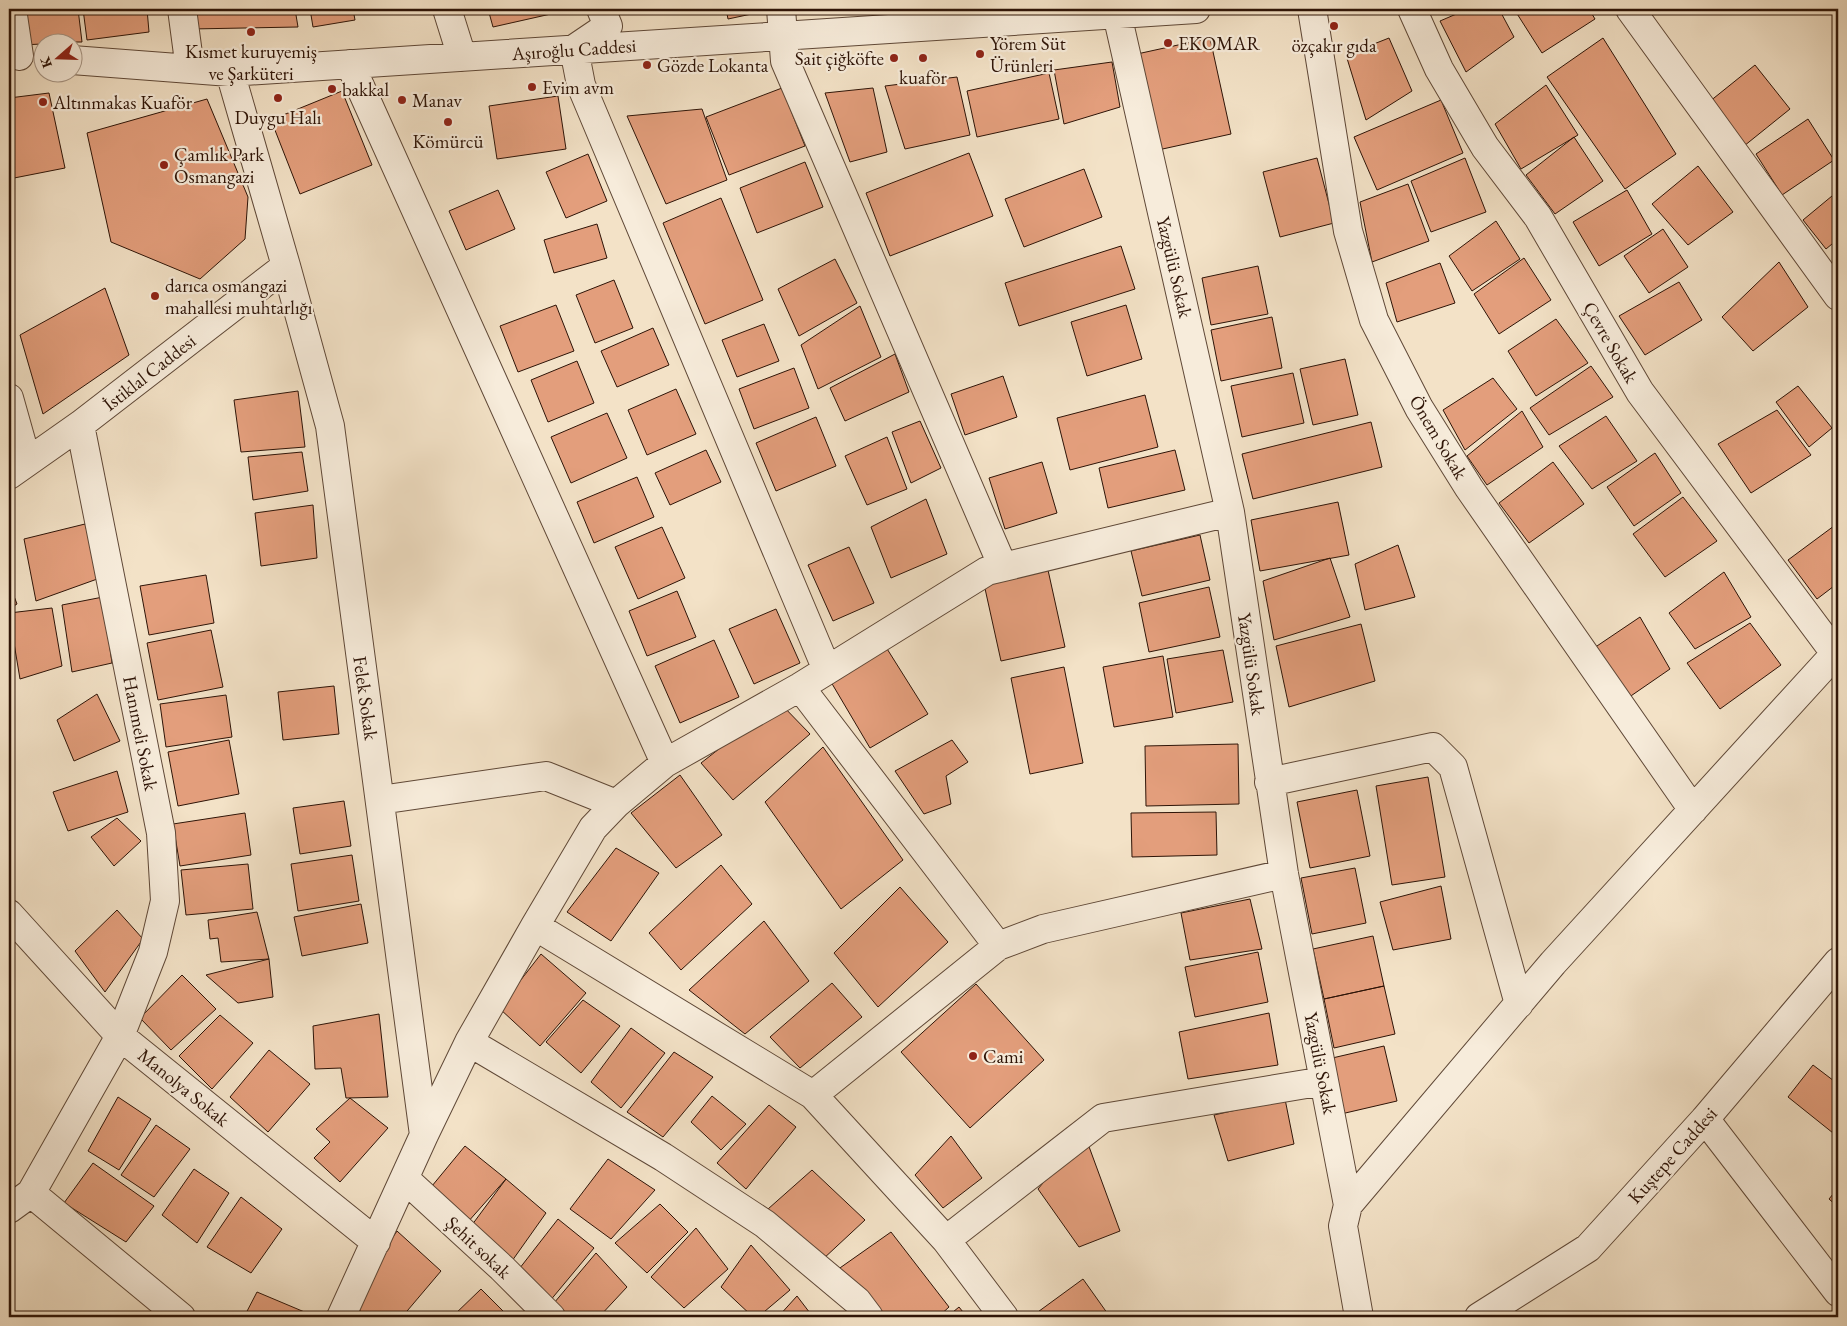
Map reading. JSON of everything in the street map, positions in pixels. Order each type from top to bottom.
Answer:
[{"type":"street","points":[[12,9],[24,57]]},
{"type":"street","points":[[182,9],[190,69]]},
{"type":"street","points":[[447,9],[462,57]]},
{"type":"street","points":[[601,9],[608,26],[574,49],[581,86],[827,670]]},
{"type":"street","points":[[781,9],[785,61],[1003,567]]},
{"type":"street","name":"Aşıroğlu Caddesi","points":[[82,61],[230,72],[782,36],[964,16],[1117,14],[1196,9]]},
{"type":"street","name":"Önem Sokak","points":[[1312,9],[1348,231],[1374,320],[1419,408],[1470,488],[1693,810]]},
{"type":"street","name":"Çevre Sokak","points":[[1412,9],[1439,69],[1485,147],[1538,217],[1640,392],[1837,655]]},
{"type":"street","points":[[1630,9],[1838,296]]},
{"type":"street","name":"Yazgülü Sokak","points":[[1117,14],[1230,512],[1284,874],[1348,1205],[1343,1226],[1359,1317]]},
{"type":"street","points":[[350,64],[664,763]]},
{"type":"street","name":"Felek Sokak","points":[[230,72],[330,426],[424,1135]]},
{"type":"street","name":"İstiklal Caddesi","points":[[18,468],[80,425],[286,266]]},
{"type":"street","points":[[9,398],[18,468]]},
{"type":"street","name":"Hanımeli Sokak","points":[[30,1193],[120,1036],[154,952],[165,901],[161,833],[80,425]]},
{"type":"street","points":[[341,1317],[424,1135],[469,1042],[593,828],[616,804],[664,763],[800,687],[987,571],[1230,512]]},
{"type":"street","points":[[1348,1205],[1553,964],[1837,655]]},
{"type":"street","points":[[800,687],[998,946]]},
{"type":"street","points":[[1269,782],[1433,747],[1452,767],[1519,1004]]},
{"type":"street","points":[[380,800],[546,776],[616,804]]},
{"type":"street","points":[[813,1094],[998,946],[1043,929],[1284,874]]},
{"type":"street","name":"Manolya Sokak","points":[[9,914],[120,1036],[376,1242]]},
{"type":"street","points":[[535,926],[813,1094],[946,1240],[1004,1317]]},
{"type":"street","name":"Kuştepe Caddesi","points":[[1478,1317],[1588,1248],[1705,1119],[1838,962]]},
{"type":"street","points":[[469,1042],[663,1157],[765,1224],[856,1301],[869,1317]]},
{"type":"street","points":[[946,1240],[1104,1118],[1324,1081]]},
{"type":"street","points":[[1705,1119],[1838,1292]]},
{"type":"street","name":"Şehit sokak","points":[[405,1179],[502,1268],[551,1317]]},
{"type":"street","points":[[9,1209],[30,1193],[181,1317]]},
{"type":"building","points":[[16,9],[78,9],[81,32],[32,32],[32,44],[21,45]]},
{"type":"building","points":[[83,9],[147,9],[149,32],[87,40]]},
{"type":"building","points":[[188,9],[295,9],[298,27],[191,29]]},
{"type":"building","points":[[310,9],[353,9],[355,20],[313,27]]},
{"type":"building","points":[[488,9],[573,9],[493,27]]},
{"type":"building","points":[[726,9],[775,9],[728,19]]},
{"type":"building","points":[[1468,9],[1499,9],[1514,37],[1466,72],[1440,21]]},
{"type":"building","points":[[1514,9],[1589,9],[1595,19],[1542,53]]},
{"type":"building","points":[[1210,38],[1231,134],[1158,150],[1137,54]]},
{"type":"building","points":[[1389,38],[1412,91],[1366,120],[1346,55]]},
{"type":"building","points":[[1603,38],[1676,154],[1625,189],[1547,77]]},
{"type":"building","points":[[1112,62],[1120,107],[1064,124],[1054,70]]},
{"type":"building","points":[[1755,65],[1790,109],[1744,146],[1709,102]]},
{"type":"building","points":[[1049,73],[1059,119],[977,137],[967,91]]},
{"type":"building","points":[[957,77],[970,135],[905,149],[885,86]]},
{"type":"building","points":[[1546,85],[1578,135],[1521,169],[1495,124]]},
{"type":"building","points":[[782,88],[805,146],[729,175],[706,117]]},
{"type":"building","points":[[873,88],[887,152],[850,162],[825,93]]},
{"type":"building","points":[[342,91],[372,165],[300,194],[271,120]]},
{"type":"building","points":[[49,93],[65,168],[9,179],[9,98]]},
{"type":"building","points":[[558,96],[566,149],[497,159],[489,106]]},
{"type":"building","name":"Çamlık Park Osmangazi","points":[[207,99],[248,197],[245,239],[200,279],[111,242],[87,133]]},
{"type":"building","points":[[1441,100],[1463,153],[1377,190],[1354,137]]},
{"type":"building","points":[[702,109],[727,180],[666,204],[627,116]]},
{"type":"building","points":[[1808,119],[1834,160],[1782,195],[1756,154]]},
{"type":"building","points":[[1574,137],[1603,181],[1555,214],[1526,175]]},
{"type":"building","points":[[969,153],[993,216],[890,256],[866,193]]},
{"type":"building","points":[[588,154],[607,201],[566,218],[546,172]]},
{"type":"building","points":[[1317,158],[1334,223],[1280,237],[1263,172]]},
{"type":"building","points":[[1465,158],[1486,212],[1431,232],[1411,181]]},
{"type":"building","points":[[805,162],[823,207],[757,233],[740,188]]},
{"type":"building","points":[[1698,166],[1733,212],[1688,245],[1652,204]]},
{"type":"building","points":[[1084,169],[1102,217],[1024,247],[1005,199]]},
{"type":"building","points":[[1408,184],[1429,241],[1372,262],[1360,202]]},
{"type":"building","points":[[498,190],[515,229],[466,250],[449,211]]},
{"type":"building","points":[[1627,190],[1652,234],[1599,266],[1573,222]]},
{"type":"building","points":[[1838,191],[1838,239],[1826,249],[1803,220]]},
{"type":"building","points":[[721,198],[763,300],[705,324],[663,223]]},
{"type":"building","points":[[1496,221],[1520,259],[1472,291],[1449,256]]},
{"type":"building","points":[[597,224],[607,258],[554,273],[544,240]]},
{"type":"building","points":[[1663,229],[1688,267],[1649,293],[1624,256]]},
{"type":"building","points":[[1121,246],[1135,289],[1019,326],[1005,283]]},
{"type":"building","points":[[1524,258],[1551,300],[1499,334],[1474,294]]},
{"type":"building","points":[[835,259],[857,303],[799,336],[778,289]]},
{"type":"building","points":[[1779,262],[1808,307],[1753,351],[1722,317]]},
{"type":"building","points":[[1440,263],[1455,303],[1397,322],[1386,283]]},
{"type":"building","points":[[1258,266],[1268,314],[1211,325],[1202,278]]},
{"type":"building","points":[[614,280],[633,328],[595,343],[576,295]]},
{"type":"building","points":[[1679,282],[1702,320],[1645,355],[1619,316]]},
{"type":"building","points":[[105,288],[129,355],[43,414],[20,335]]},
{"type":"building","points":[[556,305],[574,351],[518,372],[500,326]]},
{"type":"building","points":[[1126,305],[1142,359],[1087,376],[1071,322]]},
{"type":"building","points":[[860,306],[881,357],[818,389],[801,345]]},
{"type":"building","points":[[1272,317],[1282,368],[1221,381],[1211,330]]},
{"type":"building","points":[[1556,319],[1588,363],[1536,396],[1508,351]]},
{"type":"building","points":[[764,324],[779,361],[737,377],[722,340]]},
{"type":"building","points":[[653,328],[669,365],[617,387],[601,351]]},
{"type":"building","points":[[895,354],[909,392],[845,421],[830,388]]},
{"type":"building","points":[[1345,359],[1358,415],[1313,425],[1300,369]]},
{"type":"building","points":[[577,361],[594,403],[548,422],[531,380]]},
{"type":"building","points":[[1591,366],[1613,397],[1549,435],[1530,408]]},
{"type":"building","points":[[794,368],[809,408],[754,429],[739,389]]},
{"type":"building","points":[[1293,373],[1304,423],[1242,437],[1231,386]]},
{"type":"building","points":[[1003,376],[1017,417],[965,435],[951,394]]},
{"type":"building","points":[[1493,378],[1517,409],[1465,450],[1443,410]]},
{"type":"building","points":[[1798,386],[1832,428],[1809,447],[1776,402]]},
{"type":"building","points":[[676,389],[696,434],[647,455],[628,410]]},
{"type":"building","points":[[298,391],[305,447],[241,452],[234,400]]},
{"type":"building","points":[[1145,395],[1158,447],[1070,470],[1057,418]]},
{"type":"building","points":[[1777,410],[1811,455],[1751,493],[1718,444]]},
{"type":"building","points":[[1522,411],[1543,447],[1487,485],[1467,456]]},
{"type":"building","points":[[607,413],[627,458],[571,483],[551,437]]},
{"type":"building","points":[[1606,416],[1637,461],[1592,489],[1559,446]]},
{"type":"building","points":[[816,417],[836,466],[776,491],[756,443]]},
{"type":"building","points":[[920,421],[941,468],[911,483],[892,432]]},
{"type":"building","points":[[1371,422],[1382,467],[1253,499],[1242,454]]},
{"type":"building","points":[[887,437],[907,489],[867,505],[845,456]]},
{"type":"building","points":[[706,450],[721,482],[670,505],[655,473]]},
{"type":"building","points":[[1175,450],[1185,490],[1108,508],[1099,468]]},
{"type":"building","points":[[302,452],[308,491],[253,500],[248,457]]},
{"type":"building","points":[[1655,453],[1681,493],[1634,526],[1607,487]]},
{"type":"building","points":[[1042,462],[1057,513],[1005,529],[989,478]]},
{"type":"building","points":[[1553,462],[1584,504],[1529,543],[1499,503]]},
{"type":"building","points":[[637,477],[654,517],[594,543],[577,502]]},
{"type":"building","points":[[1683,497],[1717,541],[1665,577],[1633,534]]},
{"type":"building","points":[[926,499],[947,554],[891,578],[871,527]]},
{"type":"building","points":[[1338,502],[1349,555],[1260,571],[1251,520]]},
{"type":"building","points":[[313,505],[317,558],[261,566],[255,513]]},
{"type":"building","points":[[1838,523],[1838,583],[1817,599],[1788,560]]},
{"type":"building","points":[[85,524],[100,578],[36,601],[24,539]]},
{"type":"building","points":[[662,527],[685,578],[638,599],[615,547]]},
{"type":"building","points":[[1200,535],[1210,580],[1142,596],[1131,551]]},
{"type":"building","points":[[1398,545],[1415,597],[1365,610],[1355,564]]},
{"type":"building","points":[[849,547],[874,603],[833,621],[808,565]]},
{"type":"building","points":[[1330,558],[1350,617],[1274,640],[1263,581]]},
{"type":"building","points":[[1048,570],[1065,647],[1001,661],[984,584]]},
{"type":"building","points":[[1724,572],[1751,617],[1695,649],[1669,613]]},
{"type":"building","points":[[206,575],[214,623],[149,635],[140,586]]},
{"type":"building","points":[[9,583],[17,604],[9,609]]},
{"type":"building","points":[[1209,587],[1220,637],[1149,652],[1139,603]]},
{"type":"building","points":[[677,591],[696,637],[647,656],[629,611]]},
{"type":"building","points":[[103,597],[112,663],[72,672],[62,605]]},
{"type":"building","points":[[52,608],[62,666],[20,679],[9,613]]},
{"type":"building","points":[[776,609],[800,663],[754,684],[729,629]]},
{"type":"building","points":[[1640,617],[1670,669],[1625,700],[1594,648]]},
{"type":"building","points":[[1750,623],[1781,665],[1720,709],[1687,663]]},
{"type":"building","points":[[1361,624],[1375,681],[1289,707],[1276,646]]},
{"type":"building","points":[[211,630],[223,687],[158,700],[147,643]]},
{"type":"building","points":[[714,640],[739,697],[680,723],[655,666]]},
{"type":"building","points":[[884,644],[928,714],[870,748],[831,682]]},
{"type":"building","points":[[1223,650],[1233,702],[1176,713],[1167,659]]},
{"type":"building","points":[[1163,656],[1173,717],[1114,727],[1103,667]]},
{"type":"building","points":[[1064,667],[1083,763],[1030,774],[1011,678]]},
{"type":"building","points":[[334,686],[339,734],[283,740],[278,692]]},
{"type":"building","points":[[97,694],[120,741],[74,761],[57,720]]},
{"type":"building","points":[[226,695],[232,737],[166,747],[160,704]]},
{"type":"building","points":[[779,702],[810,734],[733,800],[701,763]]},
{"type":"building","points":[[229,740],[239,794],[178,806],[168,752]]},
{"type":"building","points":[[952,740],[968,762],[946,776],[951,804],[924,814],[895,771]]},
{"type":"building","points":[[1238,744],[1239,804],[1146,806],[1145,746]]},
{"type":"building","points":[[823,747],[903,860],[841,909],[765,802]]},
{"type":"building","points":[[117,771],[128,812],[68,831],[53,792]]},
{"type":"building","points":[[680,775],[722,835],[676,868],[631,813]]},
{"type":"building","points":[[1428,777],[1445,877],[1392,885],[1376,786]]},
{"type":"building","points":[[1357,790],[1370,856],[1310,868],[1297,802]]},
{"type":"building","points":[[344,801],[351,846],[300,854],[293,808]]},
{"type":"building","points":[[1216,812],[1217,855],[1132,857],[1131,813]]},
{"type":"building","points":[[245,813],[251,855],[180,866],[173,824]]},
{"type":"building","points":[[117,818],[141,841],[114,866],[91,837]]},
{"type":"building","points":[[616,848],[659,873],[611,941],[567,912]]},
{"type":"building","points":[[352,855],[359,901],[298,911],[291,864]]},
{"type":"building","points":[[248,864],[253,909],[186,915],[181,870]]},
{"type":"building","points":[[721,865],[752,904],[681,970],[649,933]]},
{"type":"building","points":[[1355,868],[1366,923],[1312,934],[1301,878]]},
{"type":"building","points":[[1441,886],[1451,939],[1393,950],[1380,902]]},
{"type":"building","points":[[900,887],[948,942],[878,1007],[834,953]]},
{"type":"building","points":[[1250,899],[1262,949],[1190,960],[1181,913]]},
{"type":"building","points":[[361,904],[368,943],[302,956],[294,917]]},
{"type":"building","points":[[117,910],[143,939],[105,992],[75,951]]},
{"type":"building","points":[[257,912],[269,959],[221,962],[218,938],[210,939],[208,920]]},
{"type":"building","points":[[764,921],[809,981],[745,1034],[689,990]]},
{"type":"building","points":[[1373,936],[1384,986],[1324,999],[1313,949]]},
{"type":"building","points":[[1258,952],[1268,1002],[1195,1017],[1185,967]]},
{"type":"building","points":[[541,954],[586,993],[540,1046],[499,1008]]},
{"type":"building","points":[[269,959],[273,997],[238,1003],[206,975]]},
{"type":"building","points":[[182,975],[216,1009],[171,1050],[140,1018]]},
{"type":"building","points":[[832,983],[862,1017],[800,1068],[770,1037]]},
{"type":"building","name":"Cami","points":[[976,984],[1044,1060],[970,1128],[901,1052]]},
{"type":"building","points":[[1384,986],[1395,1034],[1334,1048],[1324,999]]},
{"type":"building","points":[[583,1000],[620,1026],[581,1073],[546,1042]]},
{"type":"building","points":[[1269,1013],[1278,1065],[1188,1079],[1179,1032]]},
{"type":"building","points":[[379,1014],[388,1097],[346,1098],[341,1068],[315,1069],[313,1026]]},
{"type":"building","points":[[220,1015],[253,1043],[212,1089],[179,1056]]},
{"type":"building","points":[[631,1028],[665,1053],[621,1108],[591,1082]]},
{"type":"building","points":[[1384,1046],[1397,1101],[1341,1114],[1328,1059]]},
{"type":"building","points":[[269,1050],[310,1084],[268,1132],[230,1097]]},
{"type":"building","points":[[674,1052],[713,1077],[663,1137],[627,1112]]},
{"type":"building","points":[[1813,1065],[1838,1084],[1838,1137],[1788,1097]]},
{"type":"building","points":[[712,1096],[746,1124],[721,1150],[691,1122]]},
{"type":"building","points":[[118,1097],[151,1119],[119,1170],[88,1151]]},
{"type":"building","points":[[350,1098],[388,1128],[340,1182],[314,1158],[330,1142],[316,1129]]},
{"type":"building","points":[[1285,1099],[1294,1144],[1228,1161],[1214,1115]]},
{"type":"building","points":[[769,1105],[796,1127],[746,1189],[717,1163]]},
{"type":"building","points":[[156,1125],[190,1149],[154,1197],[121,1175]]},
{"type":"building","points":[[1084,1133],[1120,1231],[1079,1247],[1038,1189]]},
{"type":"building","points":[[951,1136],[982,1178],[943,1208],[915,1175]]},
{"type":"building","points":[[465,1146],[506,1179],[467,1223],[427,1192]]},
{"type":"building","points":[[608,1159],[655,1190],[611,1239],[570,1209]]},
{"type":"building","points":[[93,1163],[154,1206],[126,1242],[64,1203]]},
{"type":"building","points":[[194,1169],[229,1193],[197,1243],[162,1215]]},
{"type":"building","points":[[812,1170],[865,1220],[822,1260],[768,1209]]},
{"type":"building","points":[[506,1179],[546,1213],[507,1268],[466,1233]]},
{"type":"building","points":[[1838,1188],[1838,1207],[1829,1199]]},
{"type":"building","points":[[241,1197],[282,1229],[251,1273],[207,1247]]},
{"type":"building","points":[[660,1204],[688,1232],[647,1273],[615,1243]]},
{"type":"building","points":[[558,1219],[594,1248],[549,1302],[516,1273]]},
{"type":"building","points":[[696,1228],[728,1269],[684,1308],[651,1277]]},
{"type":"building","points":[[397,1231],[441,1271],[402,1317],[368,1317],[349,1302]]},
{"type":"building","points":[[891,1232],[949,1307],[938,1317],[873,1317],[837,1270]]},
{"type":"building","points":[[751,1245],[790,1290],[758,1317],[753,1317],[721,1287]]},
{"type":"building","points":[[596,1253],[627,1287],[599,1317],[570,1317],[554,1303]]},
{"type":"building","points":[[1083,1279],[1110,1317],[1031,1317]]},
{"type":"building","points":[[481,1289],[509,1317],[452,1317]]},
{"type":"building","points":[[257,1292],[314,1316],[244,1317]]},
{"type":"building","points":[[797,1296],[813,1317],[778,1317]]},
{"type":"building","points":[[959,1307],[967,1317],[947,1317]]},
{"type":"place","name":"özçakır gıda","points":[[1334,26]]},
{"type":"place","name":"Kısmet kuruyemiş ve Şarküteri","points":[[251,32]]},
{"type":"place","name":"EKOMAR","points":[[1168,43]]},
{"type":"place","name":"Yörem Süt Ürünleri","points":[[980,54]]},
{"type":"place","name":"Sait çiğköfte","points":[[894,58]]},
{"type":"place","name":"kuaför","points":[[923,58]]},
{"type":"place","name":"Gözde Lokanta","points":[[647,65]]},
{"type":"place","name":"Evim avm","points":[[532,87]]},
{"type":"place","name":"bakkal","points":[[332,89]]},
{"type":"place","name":"Duygu Halı","points":[[278,98]]},
{"type":"place","name":"Manav","points":[[402,100]]},
{"type":"place","name":"Altınmakas Kuaför","points":[[43,102]]},
{"type":"place","name":"Kömürcü","points":[[448,122]]},
{"type":"place","name":"Çamlık Park Osmangazi","points":[[164,165]]},
{"type":"place","name":"darıca osmangazi mahallesi muhtarlığı","points":[[155,296]]},
{"type":"place","name":"Cami","points":[[973,1056]]}]
